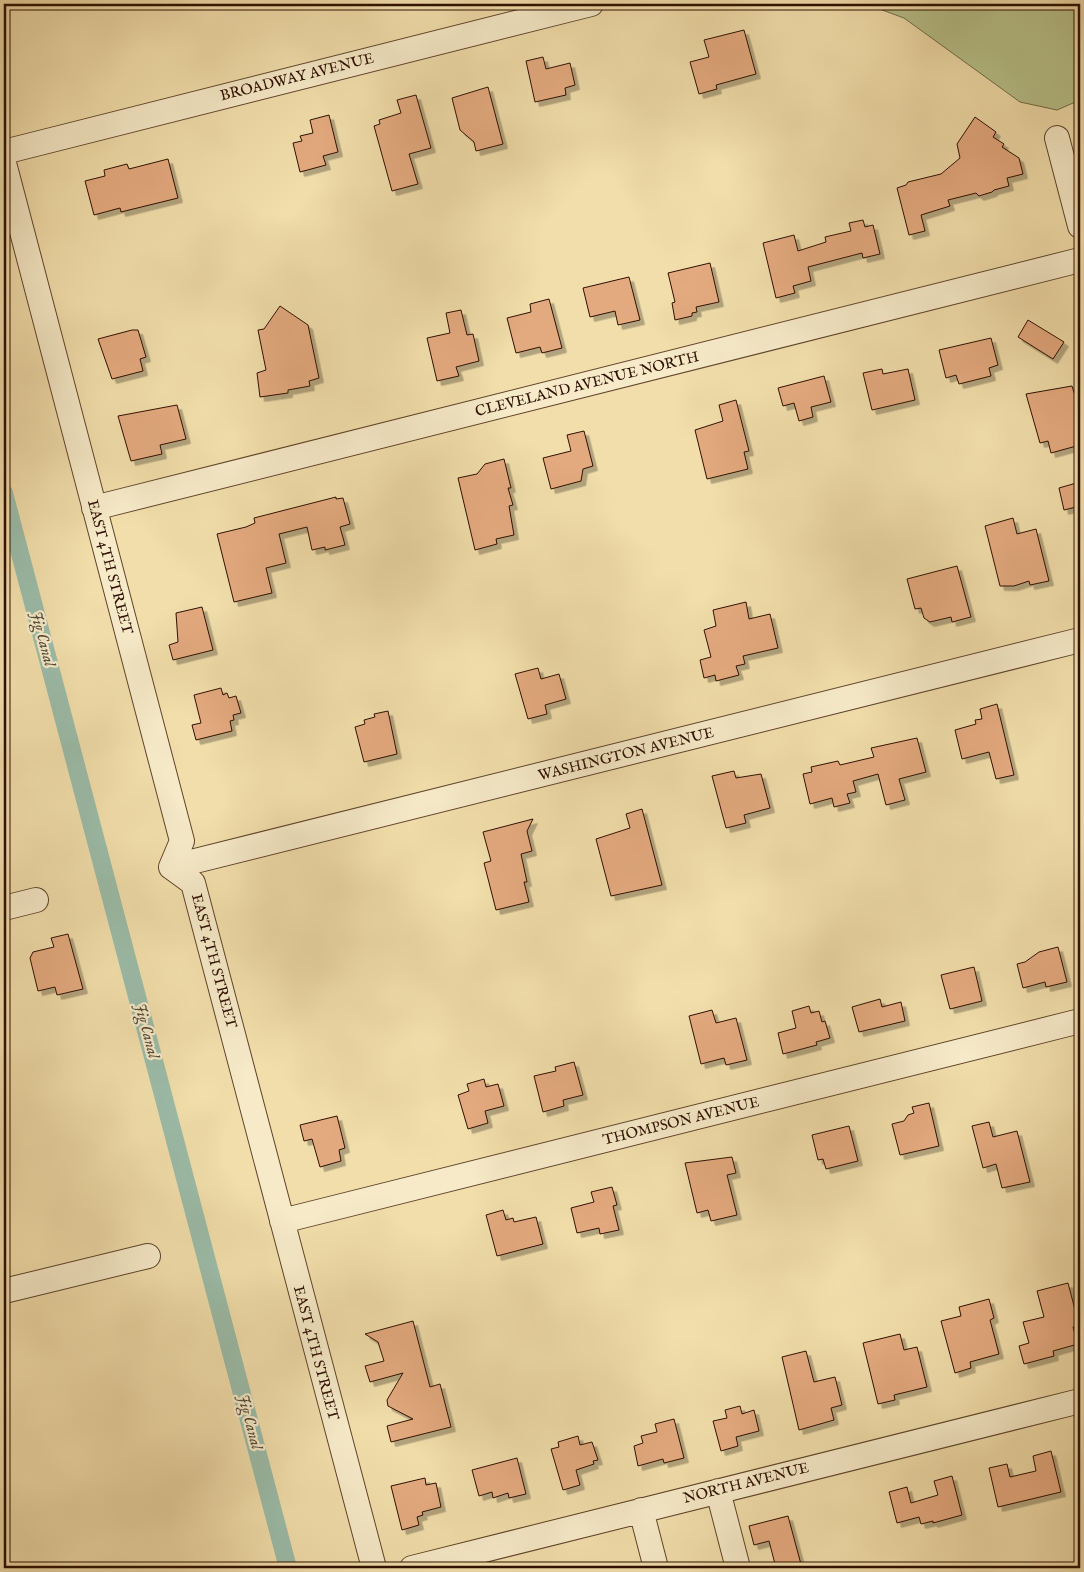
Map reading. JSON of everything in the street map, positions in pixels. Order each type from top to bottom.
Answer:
[{"type":"street","name":"BROADWAY AVENUE","points":[[4,152],[591,4]]},
{"type":"street","points":[[1056,138],[1080,226]]},
{"type":"street","name":"EAST 4TH STREET","points":[[4,163],[182,841],[171,867],[194,883],[374,1568]]},
{"type":"street","name":"CLEVELAND AVENUE NORTH","points":[[94,508],[1080,260]]},
{"type":"street","name":"WASHINGTON AVENUE","points":[[171,867],[1080,640]]},
{"type":"street","points":[[4,908],[36,900]]},
{"type":"street","name":"THOMPSON AVENUE","points":[[282,1221],[1080,1021]]},
{"type":"street","points":[[4,1291],[148,1256]]},
{"type":"street","name":"NORTH AVENUE","points":[[412,1568],[478,1560],[641,1510],[1080,1401]]},
{"type":"street","points":[[718,1490],[738,1568]]},
{"type":"street","points":[[641,1510],[656,1568]]},
{"type":"green space","points":[[866,4],[1080,4],[1080,100],[1057,110],[1020,102],[904,18]]},
{"type":"building","points":[[744,30],[756,74],[716,85],[717,89],[699,94],[690,62],[709,57],[704,40]]},
{"type":"building","points":[[543,57],[546,69],[570,63],[575,85],[565,88],[566,95],[535,102],[526,61]]},
{"type":"building","points":[[488,87],[503,144],[476,151],[474,142],[460,130],[452,98]]},
{"type":"building","points":[[416,95],[431,148],[409,154],[418,184],[392,191],[374,126],[380,124],[379,120],[401,113],[397,100]]},
{"type":"building","points":[[329,115],[338,152],[323,156],[326,165],[300,172],[293,143],[302,141],[300,136],[313,133],[310,120]]},
{"type":"building","points":[[975,117],[996,132],[993,137],[1004,144],[1002,147],[1019,158],[1023,174],[1007,178],[1009,186],[992,192],[979,196],[976,193],[948,200],[950,206],[921,215],[925,231],[909,235],[897,188],[906,185],[908,182],[941,174],[960,158],[957,144]]},
{"type":"building","points":[[168,159],[178,198],[121,212],[120,208],[94,215],[85,181],[105,176],[104,170],[127,164],[129,169]]},
{"type":"building","points":[[863,220],[865,227],[873,225],[880,254],[863,258],[862,253],[808,267],[811,281],[793,286],[795,293],[776,298],[763,243],[794,235],[798,251],[826,242],[825,237],[851,231],[849,223]]},
{"type":"building","points":[[710,263],[719,302],[696,307],[697,312],[692,313],[692,316],[675,320],[672,303],[675,302],[668,273]]},
{"type":"building","points":[[629,277],[640,320],[618,325],[615,311],[590,317],[583,288]]},
{"type":"building","points":[[549,299],[562,348],[542,353],[540,347],[516,353],[507,318],[531,312],[530,304]]},
{"type":"building","points":[[280,306],[308,325],[319,378],[309,381],[310,386],[288,390],[288,393],[260,397],[257,373],[266,370],[258,330],[264,329]]},
{"type":"building","points":[[461,310],[467,335],[473,334],[479,361],[456,367],[459,376],[437,381],[427,338],[450,333],[446,313]]},
{"type":"building","points":[[1028,320],[1064,342],[1053,359],[1018,337]]},
{"type":"building","points":[[138,330],[146,357],[140,359],[143,371],[112,379],[98,339]]},
{"type":"building","points":[[991,338],[998,365],[989,368],[991,376],[959,384],[956,375],[946,378],[939,350]]},
{"type":"building","points":[[882,369],[883,374],[908,369],[915,400],[872,410],[863,373]]},
{"type":"building","points":[[824,376],[831,402],[811,407],[813,417],[799,421],[794,403],[783,406],[778,388]]},
{"type":"building","points":[[1072,386],[1076,399],[1080,398],[1080,445],[1051,453],[1048,441],[1040,443],[1026,394]]},
{"type":"building","points":[[736,400],[749,451],[744,452],[748,469],[707,479],[695,430],[723,421],[719,405]]},
{"type":"building","points":[[177,405],[186,439],[160,445],[162,454],[131,461],[118,416]]},
{"type":"building","points":[[584,431],[593,466],[583,469],[581,481],[551,489],[543,458],[571,451],[567,435]]},
{"type":"building","points":[[504,459],[511,488],[508,488],[513,505],[509,506],[514,535],[496,539],[497,544],[475,550],[458,478],[477,474],[485,464]]},
{"type":"building","points":[[1080,482],[1080,506],[1064,510],[1059,488]]},
{"type":"building","points":[[336,497],[336,499],[343,498],[350,524],[340,527],[345,545],[325,550],[325,547],[312,550],[307,527],[279,534],[286,563],[266,568],[272,593],[234,602],[217,534],[246,527],[255,523],[254,518]]},
{"type":"building","points":[[1013,518],[1017,534],[1036,529],[1049,581],[1030,585],[1029,581],[1014,586],[1000,586],[985,526]]},
{"type":"building","points":[[957,566],[971,617],[952,622],[951,617],[930,622],[924,618],[921,608],[915,609],[907,579]]},
{"type":"building","points":[[746,602],[749,619],[770,614],[778,648],[743,656],[745,664],[736,666],[739,675],[716,681],[715,675],[704,678],[700,660],[711,657],[704,630],[716,626],[713,610]]},
{"type":"building","points":[[202,607],[213,650],[173,660],[169,645],[178,642],[176,613]]},
{"type":"building","points":[[538,668],[541,679],[559,674],[566,699],[545,705],[547,714],[528,719],[515,674]]},
{"type":"building","points":[[221,688],[223,695],[227,693],[229,698],[236,696],[241,713],[233,715],[234,720],[230,721],[232,731],[196,740],[192,725],[201,723],[194,695]]},
{"type":"building","points":[[997,704],[1014,775],[996,779],[989,752],[962,759],[955,730],[976,724],[975,720],[982,719],[980,709]]},
{"type":"building","points":[[388,711],[397,754],[364,762],[355,727],[365,724],[364,720],[375,717],[374,714]]},
{"type":"building","points":[[917,738],[926,772],[899,779],[905,800],[886,805],[878,774],[853,781],[856,792],[847,794],[850,803],[834,807],[832,798],[810,804],[803,774],[812,772],[811,767],[838,761],[840,765],[874,757],[871,748]]},
{"type":"building","points":[[734,771],[736,778],[761,774],[770,808],[744,815],[746,823],[726,828],[712,776]]},
{"type":"building","points":[[642,809],[662,885],[611,896],[596,839],[630,828],[626,814]]},
{"type":"building","points":[[533,819],[527,831],[532,851],[521,854],[527,882],[524,882],[529,902],[496,910],[484,863],[491,861],[483,832]]},
{"type":"building","points":[[68,934],[83,989],[57,995],[55,987],[38,991],[30,958],[33,952],[54,947],[51,938]]},
{"type":"building","points":[[1058,947],[1067,982],[1046,987],[1045,982],[1023,988],[1017,964],[1025,962],[1039,952]]},
{"type":"building","points":[[974,967],[982,1001],[950,1009],[941,975]]},
{"type":"building","points":[[880,999],[882,1007],[901,1002],[905,1021],[859,1032],[852,1007]]},
{"type":"building","points":[[809,1006],[811,1013],[819,1011],[822,1022],[825,1021],[830,1038],[816,1042],[817,1045],[783,1054],[778,1033],[796,1028],[792,1011]]},
{"type":"building","points":[[712,1010],[716,1023],[736,1018],[747,1060],[726,1065],[724,1058],[701,1064],[689,1016]]},
{"type":"building","points":[[574,1062],[583,1095],[563,1100],[564,1106],[543,1112],[534,1076],[556,1071],[555,1067]]},
{"type":"building","points":[[484,1079],[486,1087],[498,1084],[504,1106],[485,1111],[488,1123],[468,1129],[458,1095],[469,1091],[467,1084]]},
{"type":"building","points":[[929,1103],[939,1146],[900,1155],[892,1124],[904,1121],[908,1115],[914,1113],[912,1107]]},
{"type":"building","points":[[337,1116],[345,1148],[339,1150],[341,1161],[320,1167],[312,1139],[304,1141],[300,1125]]},
{"type":"building","points":[[989,1122],[993,1137],[1017,1131],[1030,1182],[1002,1188],[996,1164],[983,1168],[972,1126]]},
{"type":"building","points":[[849,1126],[858,1161],[826,1169],[823,1159],[818,1160],[812,1135]]},
{"type":"building","points":[[732,1157],[736,1173],[727,1175],[737,1215],[711,1221],[708,1210],[697,1213],[685,1163]]},
{"type":"building","points":[[612,1187],[617,1205],[613,1206],[619,1230],[600,1234],[599,1228],[577,1233],[571,1208],[594,1202],[591,1192]]},
{"type":"building","points":[[503,1210],[506,1220],[513,1218],[514,1222],[536,1217],[543,1244],[497,1256],[486,1215]]},
{"type":"building","points":[[1068,1283],[1079,1325],[1073,1327],[1078,1344],[1053,1351],[1054,1356],[1024,1364],[1019,1346],[1029,1343],[1023,1322],[1044,1317],[1037,1291]]},
{"type":"building","points":[[989,1299],[994,1318],[990,1320],[999,1354],[970,1362],[971,1368],[955,1373],[941,1321],[961,1316],[959,1307]]},
{"type":"building","points":[[413,1321],[430,1387],[440,1384],[451,1427],[391,1442],[387,1426],[413,1419],[388,1406],[387,1400],[403,1373],[370,1382],[365,1366],[384,1361],[378,1342],[365,1334]]},
{"type":"building","points":[[900,1334],[904,1350],[917,1347],[927,1387],[894,1395],[895,1400],[878,1404],[863,1343]]},
{"type":"building","points":[[806,1351],[814,1382],[835,1377],[842,1405],[831,1408],[834,1420],[799,1430],[782,1357]]},
{"type":"building","points":[[740,1406],[742,1414],[754,1410],[759,1431],[736,1437],[738,1446],[721,1451],[713,1421],[727,1418],[725,1410]]},
{"type":"building","points":[[674,1419],[684,1458],[664,1463],[663,1459],[638,1466],[634,1446],[643,1443],[641,1436],[657,1432],[655,1424]]},
{"type":"building","points":[[578,1436],[580,1445],[592,1442],[598,1460],[593,1461],[594,1464],[576,1470],[580,1485],[563,1490],[551,1449],[559,1447],[558,1442]]},
{"type":"building","points":[[1051,1451],[1061,1492],[998,1507],[989,1468],[1007,1464],[1010,1477],[1036,1471],[1033,1456]]},
{"type":"building","points":[[517,1458],[526,1494],[509,1498],[508,1493],[493,1498],[492,1492],[479,1496],[472,1470]]},
{"type":"building","points":[[952,1476],[962,1515],[933,1523],[933,1521],[921,1524],[919,1517],[897,1523],[889,1492],[907,1487],[911,1503],[938,1495],[934,1481]]},
{"type":"building","points":[[425,1478],[426,1485],[436,1483],[441,1507],[422,1512],[423,1515],[417,1517],[419,1525],[402,1530],[391,1486]]},
{"type":"building","points":[[788,1516],[802,1568],[776,1568],[769,1541],[754,1545],[749,1526]]},
{"type":"waterway","name":"Jig Canal","points":[[4,493],[288,1568]]}]
